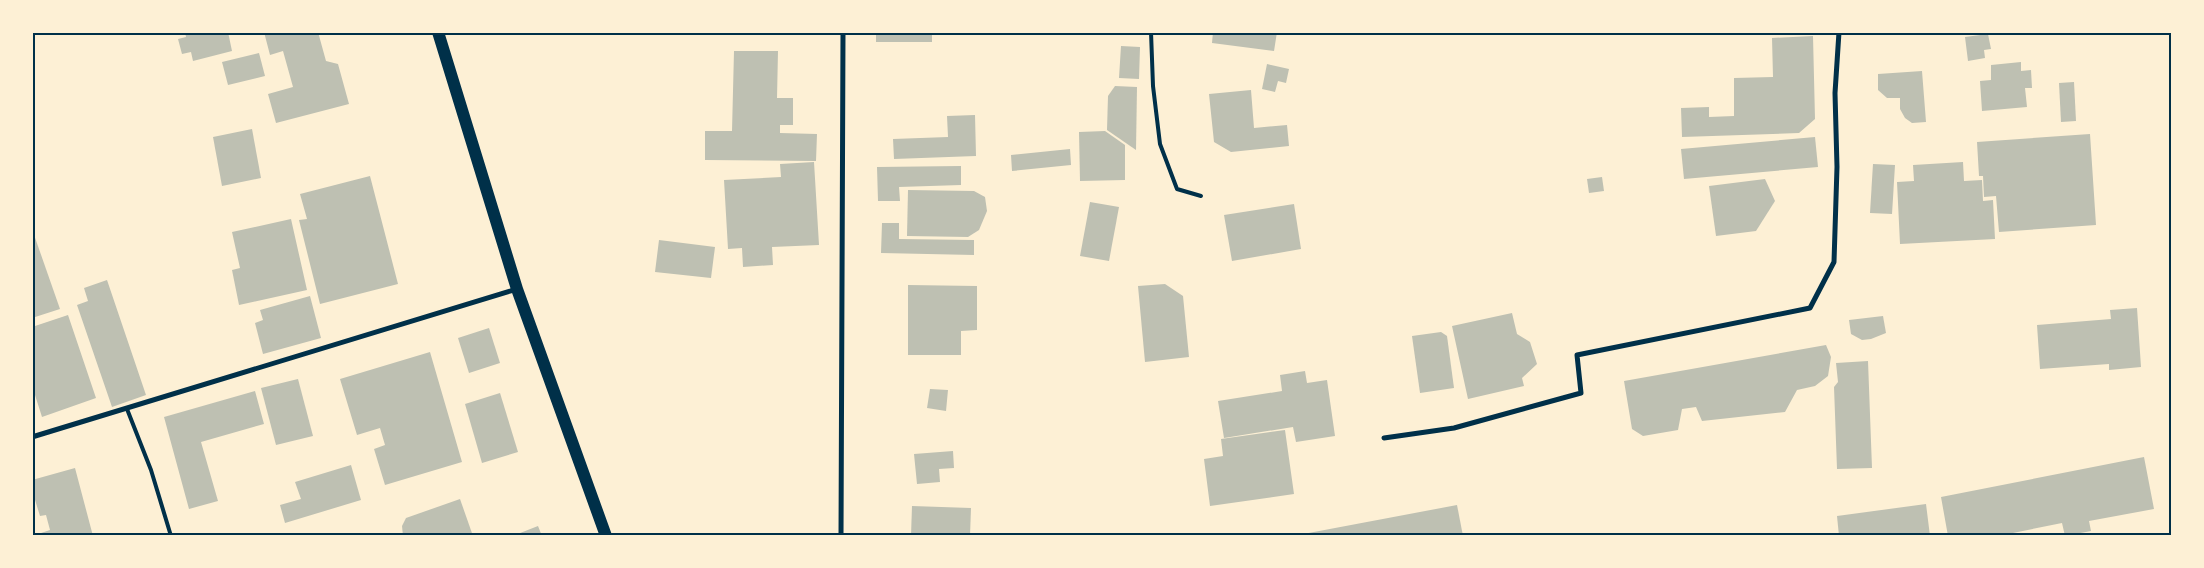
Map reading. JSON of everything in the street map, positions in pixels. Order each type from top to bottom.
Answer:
[{"type":"main road","points":[[438,32],[517,289],[606,536]]},
{"type":"street","points":[[841,536],[843,32]]},
{"type":"street","points":[[1384,438],[1454,428],[1581,393],[1577,355],[1810,308],[1834,262],[1837,167],[1835,94],[1839,32]]},
{"type":"street","points":[[32,437],[517,289]]},
{"type":"lane","points":[[1151,32],[1153,86],[1160,144],[1177,188],[1201,196]]},
{"type":"lane","points":[[127,409],[151,470],[171,536]]},
{"type":"building","points":[[185,32],[228,32],[232,51],[193,61],[191,52],[182,54],[178,39],[186,37]]},
{"type":"building","points":[[264,32],[318,32],[326,61],[338,64],[349,104],[276,123],[268,94],[293,87],[283,51],[270,55]]},
{"type":"building","points":[[876,32],[932,32],[932,42],[876,42]]},
{"type":"building","points":[[1213,32],[1277,32],[1274,51],[1212,43]]},
{"type":"building","points":[[1988,34],[1991,49],[1984,50],[1985,58],[1968,61],[1965,37]]},
{"type":"building","points":[[1813,36],[1815,119],[1799,133],[1682,137],[1681,108],[1709,107],[1709,117],[1734,116],[1734,78],[1773,77],[1772,38]]},
{"type":"building","points":[[1121,46],[1140,47],[1139,79],[1119,78]]},
{"type":"building","points":[[734,51],[778,51],[777,98],[793,98],[793,125],[780,125],[780,133],[817,134],[816,161],[705,160],[705,131],[732,131]]},
{"type":"building","points":[[259,53],[265,76],[228,85],[222,62]]},
{"type":"building","points":[[2021,62],[2021,71],[2031,70],[2032,88],[2025,88],[2027,107],[1982,111],[1980,81],[1991,80],[1991,65]]},
{"type":"building","points":[[1267,64],[1289,69],[1286,83],[1278,81],[1275,92],[1262,89]]},
{"type":"building","points":[[1922,71],[1926,122],[1912,123],[1905,118],[1900,109],[1900,98],[1887,98],[1878,90],[1878,74]]},
{"type":"building","points":[[2074,82],[2076,121],[2061,122],[2059,83]]},
{"type":"building","points":[[1115,86],[1137,87],[1136,150],[1107,130],[1108,96]]},
{"type":"building","points":[[1251,90],[1254,128],[1287,125],[1289,146],[1231,152],[1214,142],[1209,94]]},
{"type":"building","points":[[975,115],[976,156],[894,159],[893,139],[948,137],[947,116]]},
{"type":"building","points":[[252,129],[261,178],[222,186],[213,137]]},
{"type":"building","points":[[1105,131],[1125,145],[1125,180],[1080,181],[1079,132]]},
{"type":"building","points":[[2090,134],[2096,225],[1999,232],[1996,196],[1984,197],[1983,176],[1979,176],[1977,142]]},
{"type":"building","points":[[1815,137],[1818,167],[1684,179],[1681,149]]},
{"type":"building","points":[[1070,149],[1071,165],[1012,171],[1011,155]]},
{"type":"building","points":[[814,162],[819,245],[772,247],[773,265],[743,267],[742,248],[728,249],[724,180],[781,177],[780,164]]},
{"type":"building","points":[[1963,162],[1964,181],[1982,180],[1983,201],[1993,200],[1995,239],[1900,244],[1897,182],[1914,181],[1913,165]]},
{"type":"building","points":[[1873,164],[1895,165],[1892,214],[1870,213]]},
{"type":"building","points":[[961,166],[961,185],[899,187],[900,201],[878,201],[877,167]]},
{"type":"building","points":[[370,176],[398,284],[320,304],[299,220],[307,219],[300,194]]},
{"type":"building","points":[[1602,177],[1604,191],[1589,193],[1587,179]]},
{"type":"building","points":[[1765,179],[1775,201],[1756,231],[1716,236],[1709,186]]},
{"type":"building","points":[[908,190],[974,191],[985,197],[987,211],[979,230],[968,237],[907,236]]},
{"type":"building","points":[[1090,202],[1119,207],[1109,261],[1080,256]]},
{"type":"building","points":[[1294,204],[1301,249],[1232,261],[1224,215]]},
{"type":"building","points":[[291,219],[307,290],[239,305],[232,270],[240,268],[232,232]]},
{"type":"building","points":[[882,223],[899,223],[899,239],[974,240],[974,255],[881,253]]},
{"type":"building","points":[[32,229],[60,309],[32,318]]},
{"type":"building","points":[[659,240],[715,247],[711,278],[655,272]]},
{"type":"building","points":[[107,280],[146,395],[112,407],[77,305],[88,301],[84,288]]},
{"type":"building","points":[[1165,284],[1183,296],[1189,357],[1145,362],[1138,286]]},
{"type":"building","points":[[908,285],[977,286],[977,330],[961,331],[961,355],[908,355]]},
{"type":"building","points":[[310,296],[321,338],[263,354],[255,323],[263,320],[260,310]]},
{"type":"building","points":[[2137,308],[2141,367],[2109,370],[2109,364],[2040,369],[2037,325],[2111,319],[2110,310]]},
{"type":"building","points":[[1512,313],[1517,334],[1530,342],[1537,364],[1522,378],[1524,386],[1468,399],[1452,326]]},
{"type":"building","points":[[68,315],[96,398],[42,417],[35,395],[32,396],[32,327]]},
{"type":"building","points":[[1883,316],[1886,333],[1871,339],[1862,340],[1851,334],[1849,320]]},
{"type":"building","points":[[489,328],[500,363],[469,373],[458,338]]},
{"type":"building","points":[[1441,332],[1447,336],[1454,388],[1420,393],[1412,336]]},
{"type":"building","points":[[1826,345],[1831,357],[1828,376],[1815,386],[1797,390],[1785,412],[1702,421],[1696,407],[1682,409],[1678,430],[1643,436],[1632,429],[1624,381]]},
{"type":"building","points":[[430,352],[462,462],[385,485],[374,449],[385,445],[380,428],[357,435],[340,379]]},
{"type":"building","points":[[1868,361],[1872,468],[1837,469],[1834,387],[1838,382],[1836,363]]},
{"type":"building","points":[[1305,371],[1307,383],[1327,380],[1335,436],[1296,442],[1293,427],[1224,438],[1218,401],[1282,391],[1280,375]]},
{"type":"building","points":[[298,379],[313,436],[276,445],[261,388]]},
{"type":"building","points":[[930,389],[948,390],[946,411],[927,408]]},
{"type":"building","points":[[255,391],[264,424],[201,442],[218,501],[189,509],[164,417]]},
{"type":"building","points":[[500,393],[518,452],[482,463],[465,404]]},
{"type":"building","points":[[1285,430],[1294,494],[1210,506],[1204,459],[1223,456],[1221,439]]},
{"type":"building","points":[[953,451],[954,468],[939,469],[940,482],[917,484],[914,454]]},
{"type":"building","points":[[2144,457],[2154,509],[2089,521],[2091,531],[2065,536],[2062,523],[1998,536],[1948,536],[1941,497]]},
{"type":"building","points":[[351,465],[361,500],[285,523],[280,505],[301,499],[295,482]]},
{"type":"building","points":[[75,468],[93,536],[32,536],[50,530],[46,515],[40,516],[32,490],[32,480]]},
{"type":"building","points":[[460,499],[473,536],[403,536],[402,526],[406,518]]},
{"type":"building","points":[[1926,504],[1930,536],[1839,536],[1837,516]]},
{"type":"building","points":[[1457,505],[1463,536],[1298,536],[1298,535]]},
{"type":"building","points":[[912,506],[971,508],[970,536],[911,536]]},
{"type":"building","points":[[538,526],[542,536],[515,536],[515,535]]}]
